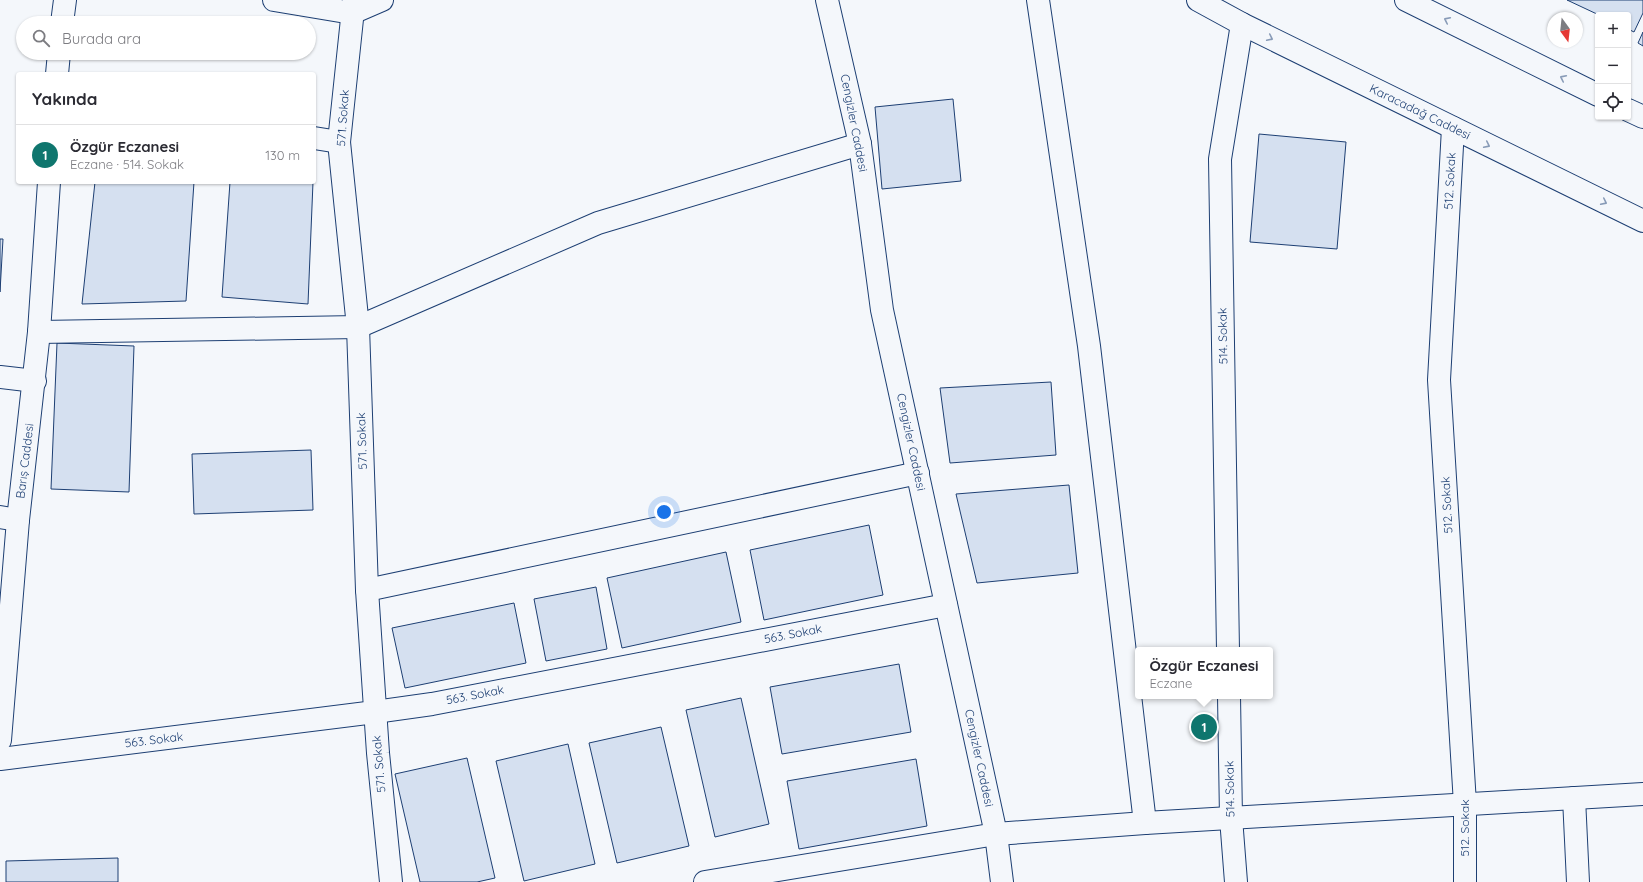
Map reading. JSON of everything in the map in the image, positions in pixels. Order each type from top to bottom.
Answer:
[{"type":"main road","points":[[63,16],[65,0]]},
{"type":"main road","points":[[274,0],[353,6],[382,0]]},
{"type":"main road","name":"Cengizler Caddesi","points":[[827,0],[860,144],[882,310],[996,834],[1002,882]]},
{"type":"main road","points":[[1038,0],[1089,346],[1145,823]]},
{"type":"main road","name":"Karacadağ Caddesi","points":[[1198,0],[1242,24],[1643,221]]},
{"type":"main road","points":[[1406,0],[1595,94]]},
{"type":"main road","name":"571. Sokak","points":[[353,6],[339,142],[358,327],[367,590],[375,712],[391,882]]},
{"type":"main road","name":"514. Sokak","points":[[1228,647],[1220,159],[1242,24]]},
{"type":"main road","points":[[57,72],[58,60]]},
{"type":"main road","points":[[1631,111],[1643,117]]},
{"type":"main road","name":"512. Sokak","points":[[1453,128],[1439,380],[1465,804],[1465,882]]},
{"type":"main road","points":[[316,138],[339,142]]},
{"type":"main road","points":[[39,332],[358,327],[598,223],[860,144]]},
{"type":"main road","name":"Barış Caddesi","points":[[0,736],[9,519],[35,381],[49,184]]},
{"type":"main road","points":[[0,377],[35,381]]},
{"type":"main road","points":[[367,590],[918,473]]},
{"type":"main road","name":"563. Sokak","points":[[0,759],[375,712],[440,702],[946,605]]},
{"type":"main road","name":"514. Sokak","points":[[1229,699],[1231,818],[1236,882]]},
{"type":"main road","points":[[706,882],[996,834],[1145,823],[1643,794]]},
{"type":"main road","points":[[1574,798],[1578,882]]},
{"type":"building","points":[[1567,0],[1643,0],[1643,13],[1634,32],[1631,30],[1631,12],[1595,13]]},
{"type":"building","points":[[1643,32],[1643,46],[1638,43]]},
{"type":"building","points":[[953,99],[961,181],[882,189],[875,107]]},
{"type":"building","points":[[1259,134],[1346,142],[1337,249],[1250,242]]},
{"type":"building","points":[[95,184],[194,184],[186,301],[82,304]]},
{"type":"building","points":[[230,184],[313,184],[308,304],[222,297]]},
{"type":"building","points":[[0,239],[3,239],[0,292]]},
{"type":"building","points":[[57,343],[134,346],[129,492],[51,489]]},
{"type":"building","points":[[1051,382],[1056,455],[950,463],[940,388]]},
{"type":"building","points":[[311,450],[313,510],[194,514],[192,454]]},
{"type":"building","points":[[1069,485],[1078,573],[977,583],[956,494]]},
{"type":"building","points":[[869,525],[883,595],[764,620],[750,550]]},
{"type":"building","points":[[726,552],[741,622],[622,648],[607,578]]},
{"type":"building","points":[[596,587],[607,649],[546,661],[534,599]]},
{"type":"building","points":[[514,603],[526,663],[405,688],[392,628]]},
{"type":"building","points":[[899,664],[911,732],[782,754],[770,687]]},
{"type":"building","points":[[741,698],[769,824],[715,837],[686,710]]},
{"type":"building","points":[[661,727],[689,846],[617,863],[589,743]]},
{"type":"building","points":[[568,744],[595,864],[524,881],[496,761]]},
{"type":"building","points":[[467,758],[495,878],[477,882],[420,882],[395,774]]},
{"type":"building","points":[[916,759],[927,826],[799,849],[787,781]]},
{"type":"building","points":[[118,858],[118,882],[6,882],[6,861]]},
{"type":"place","name":"Özgür Eczanesi","points":[[1204,727]]}]
